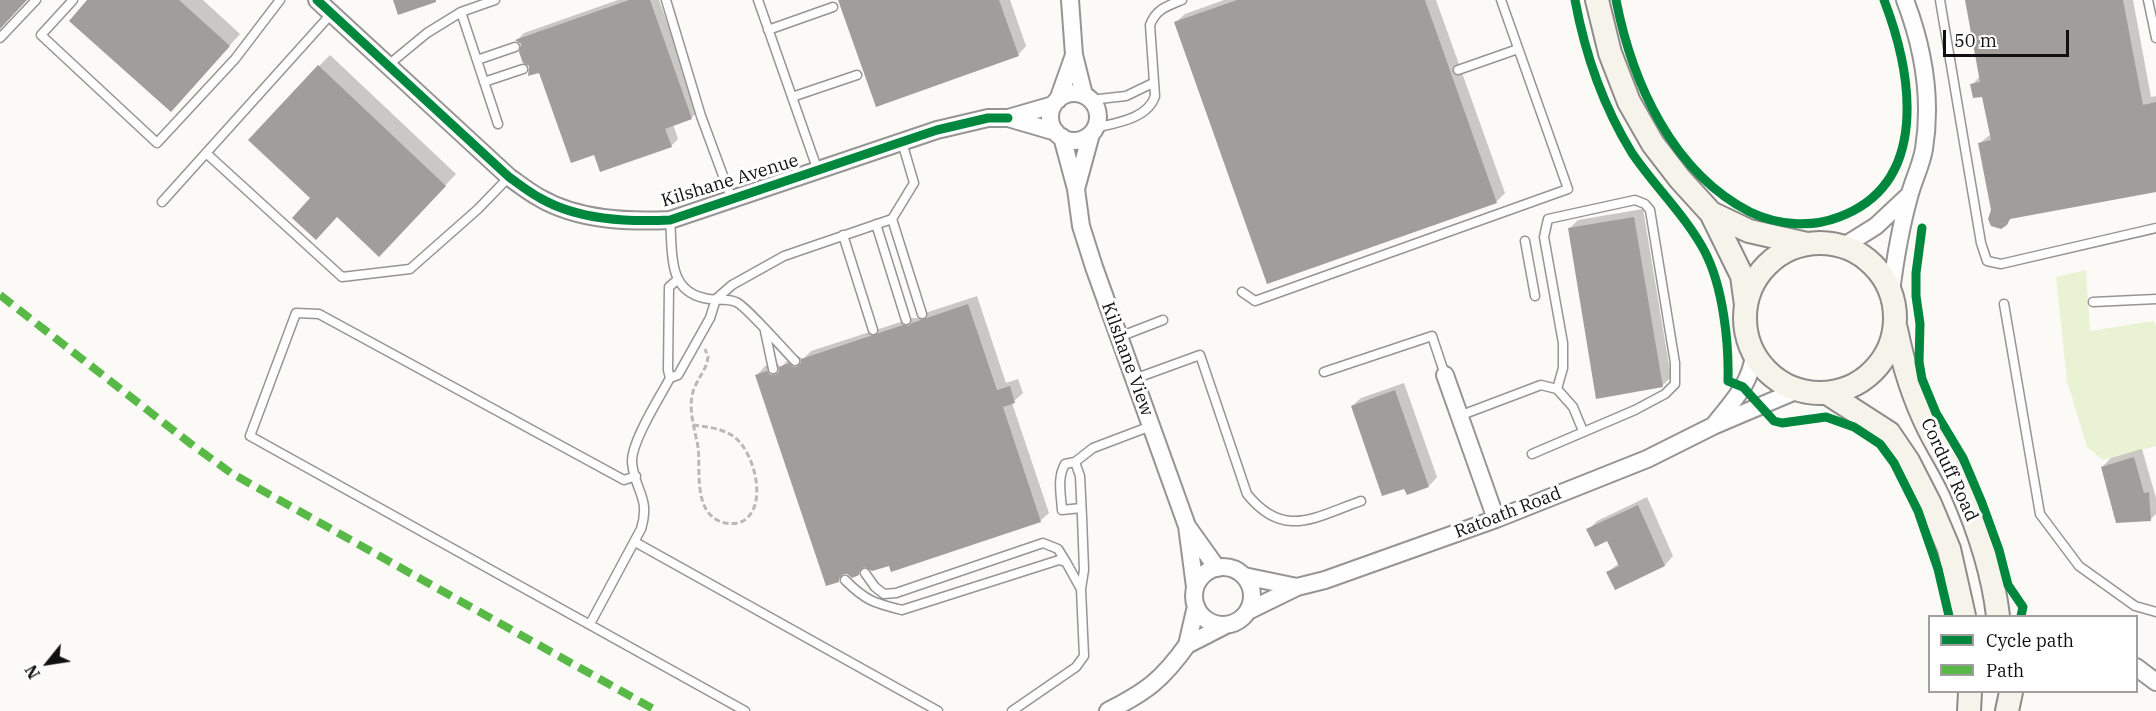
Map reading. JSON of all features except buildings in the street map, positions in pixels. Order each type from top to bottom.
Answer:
[{"type":"street","name":"Kilshane Avenue","points":[[317,0],[509,177],[541,199],[586,215],[634,221],[670,220],[961,123],[1008,117],[1056,102]]},
{"type":"street","points":[[1070,0],[1074,56],[1087,97],[1098,113],[1093,131],[1077,140],[1059,135],[1050,118],[1074,56]]},
{"type":"street","points":[[1597,0],[1610,52],[1629,102],[1653,144],[1680,179],[1711,213],[1742,276],[1746,330],[1754,354],[1772,375],[1798,390],[1827,393],[1847,388],[1865,379],[1878,367],[1891,345],[1895,310],[1891,292],[1881,273],[1865,257],[1844,246],[1825,243],[1806,244],[1749,231],[1711,213]]},
{"type":"street","points":[[1891,292],[1896,251],[1909,195],[1919,171],[1926,125],[1926,88],[1917,37],[1905,0]]},
{"type":"street","points":[[1056,102],[1069,93],[1087,97]]},
{"type":"street","name":"Kilshane Avenue","points":[[1008,117],[1059,135]]},
{"type":"street","name":"Kilshane View","points":[[1076,189],[1093,131]]},
{"type":"street","name":"Kilshane View","points":[[1059,135],[1076,189],[1081,226],[1187,526],[1196,587]]},
{"type":"street","points":[[1844,246],[1876,226],[1909,195]]},
{"type":"street","points":[[1746,307],[1750,292],[1764,267],[1780,254],[1806,244]]},
{"type":"street","name":"Corduff Road","points":[[1895,325],[1912,391],[1961,488],[1977,529],[1995,588],[1998,615]]},
{"type":"street","name":"Ratoath Road","points":[[1713,426],[1743,387],[1752,370],[1754,354]]},
{"type":"street","points":[[1445,375],[1496,519]]},
{"type":"street","name":"Ratoath Road","points":[[1248,611],[1297,587],[1496,519],[1647,459],[1713,426],[1798,390]]},
{"type":"street","name":"Corduff Road","points":[[1827,393],[1889,433],[1908,461],[1949,549],[1964,615]]},
{"type":"street","name":"Kilshane View","points":[[1187,526],[1216,568]]},
{"type":"street","points":[[1187,645],[1242,618],[1248,611],[1252,594],[1249,584],[1236,570],[1226,567],[1207,571],[1200,578],[1194,597],[1196,606],[1206,619],[1226,625]]},
{"type":"street","name":"Ratoath Road","points":[[1244,576],[1297,587]]},
{"type":"street","points":[[1995,588],[2005,608],[2012,615]]},
{"type":"street","points":[[1108,711],[1137,697],[1156,683],[1171,667],[1187,645],[1196,606]]},
{"type":"street","points":[[2138,668],[2156,682]]},
{"type":"street","points":[[1969,711],[1970,693]]},
{"type":"street","points":[[2004,693],[2005,711]]},
{"type":"street","points":[[2005,711],[2011,693]]},
{"type":"lane","points":[[0,38],[36,0]]},
{"type":"lane","points":[[73,0],[41,35],[157,143],[235,59],[280,0]]},
{"type":"lane","points":[[387,66],[427,33],[461,12],[495,0]]},
{"type":"lane","points":[[666,0],[701,116],[732,201]]},
{"type":"lane","points":[[758,0],[818,171]]},
{"type":"lane","points":[[1093,131],[1124,121],[1145,110],[1153,102],[1155,96],[1150,25],[1153,16],[1160,9],[1182,0]]},
{"type":"lane","points":[[1242,292],[1256,301],[1568,189],[1501,0]]},
{"type":"lane","points":[[1940,0],[1981,243],[1987,261],[2001,264],[2156,228]]},
{"type":"lane","points":[[2148,0],[2156,38]]},
{"type":"lane","points":[[768,30],[833,7]]},
{"type":"lane","points":[[461,12],[498,124]]},
{"type":"lane","points":[[162,202],[332,14]]},
{"type":"lane","points":[[477,60],[515,47]]},
{"type":"lane","points":[[1458,70],[1518,49]]},
{"type":"lane","points":[[484,82],[523,69]]},
{"type":"lane","points":[[792,97],[857,75]]},
{"type":"lane","points":[[1087,97],[1126,96],[1153,83]]},
{"type":"lane","points":[[670,378],[678,375],[710,318],[716,299],[732,285],[784,256],[892,219],[914,183],[902,142]]},
{"type":"lane","points":[[206,153],[342,277],[410,269],[478,209],[509,177]]},
{"type":"lane","points":[[1532,454],[1635,410],[1665,394],[1675,384],[1675,363],[1650,210],[1645,204],[1635,200],[1548,219],[1544,237],[1563,343],[1563,368],[1557,389]]},
{"type":"lane","points":[[892,219],[922,314]]},
{"type":"lane","points":[[670,220],[672,267],[677,280],[703,298],[738,302],[795,361]]},
{"type":"lane","points":[[876,224],[906,320]]},
{"type":"lane","points":[[843,235],[873,330]]},
{"type":"lane","points":[[1525,241],[1535,296]]},
{"type":"lane","points":[[590,624],[641,529],[646,508],[632,464],[634,447],[670,378],[668,370],[669,287],[677,280]]},
{"type":"lane","points":[[2092,302],[2156,299]]},
{"type":"lane","points":[[2004,304],[2040,514],[2079,566],[2134,606],[2156,612]]},
{"type":"lane","points":[[636,476],[624,480],[319,314],[296,313],[250,436],[745,711]]},
{"type":"lane","points":[[1119,337],[1163,320]]},
{"type":"lane","points":[[765,331],[773,369]]},
{"type":"lane","points":[[1324,372],[1432,336],[1445,375]]},
{"type":"lane","points":[[1134,379],[1200,356],[1247,494],[1258,508],[1270,515],[1285,522],[1300,522],[1361,501]]},
{"type":"lane","points":[[1459,416],[1540,385],[1557,389],[1573,407],[1584,431]]},
{"type":"lane","points":[[1081,508],[1062,510],[1060,472],[1065,464],[1075,462],[1093,448],[1151,426]]},
{"type":"lane","points":[[1012,711],[1081,662],[1085,650],[1081,589],[1084,570],[1080,476],[1075,462]]},
{"type":"lane","points":[[635,542],[938,711]]},
{"type":"lane","points":[[865,573],[875,588],[884,594],[896,593],[1043,543],[1058,549],[1081,589]]},
{"type":"lane","points":[[845,580],[862,597],[902,610],[1050,562],[1059,560],[1066,562]]},
{"type":"lane","points":[[878,604],[884,594]]},
{"type":"path","points":[[693,425],[712,427],[734,436],[750,457],[757,490],[756,504],[751,515],[742,522],[732,524],[721,522],[714,517],[703,501],[698,482],[699,458],[693,425],[692,397],[708,357],[704,347],[696,344]]},
{"type":"green space","points":[[2086,270],[2090,331],[2153,321],[2156,326],[2156,446],[2103,460],[2087,447],[2067,381],[2056,277]]},
{"type":"marked path","points":[[0,295],[231,473],[657,711]]},
{"type":"cycle path","points":[[317,0],[509,177],[536,196],[555,205],[570,211],[603,218],[670,220],[937,130],[988,118],[1008,118]]},
{"type":"cycle path","points":[[1575,0],[1596,79],[1612,117],[1632,153],[1689,226],[1711,266],[1724,315],[1728,381],[1743,387],[1774,421],[1782,423],[1826,417],[1854,427],[1880,444],[1894,463],[1918,511],[1938,569],[1949,615]]},
{"type":"cycle path","points":[[1616,0],[1623,31],[1645,93],[1660,122],[1678,149],[1698,174],[1723,195],[1750,212],[1771,220],[1794,224],[1817,223],[1839,217],[1868,201],[1889,179],[1901,153],[1906,123],[1906,92],[1902,60],[1884,0]]},
{"type":"cycle path","points":[[1922,228],[1916,273],[1920,324],[1919,362],[1922,379],[1936,413],[1963,458],[1982,503],[1999,550],[2008,585],[2023,607],[2021,615]]}]
